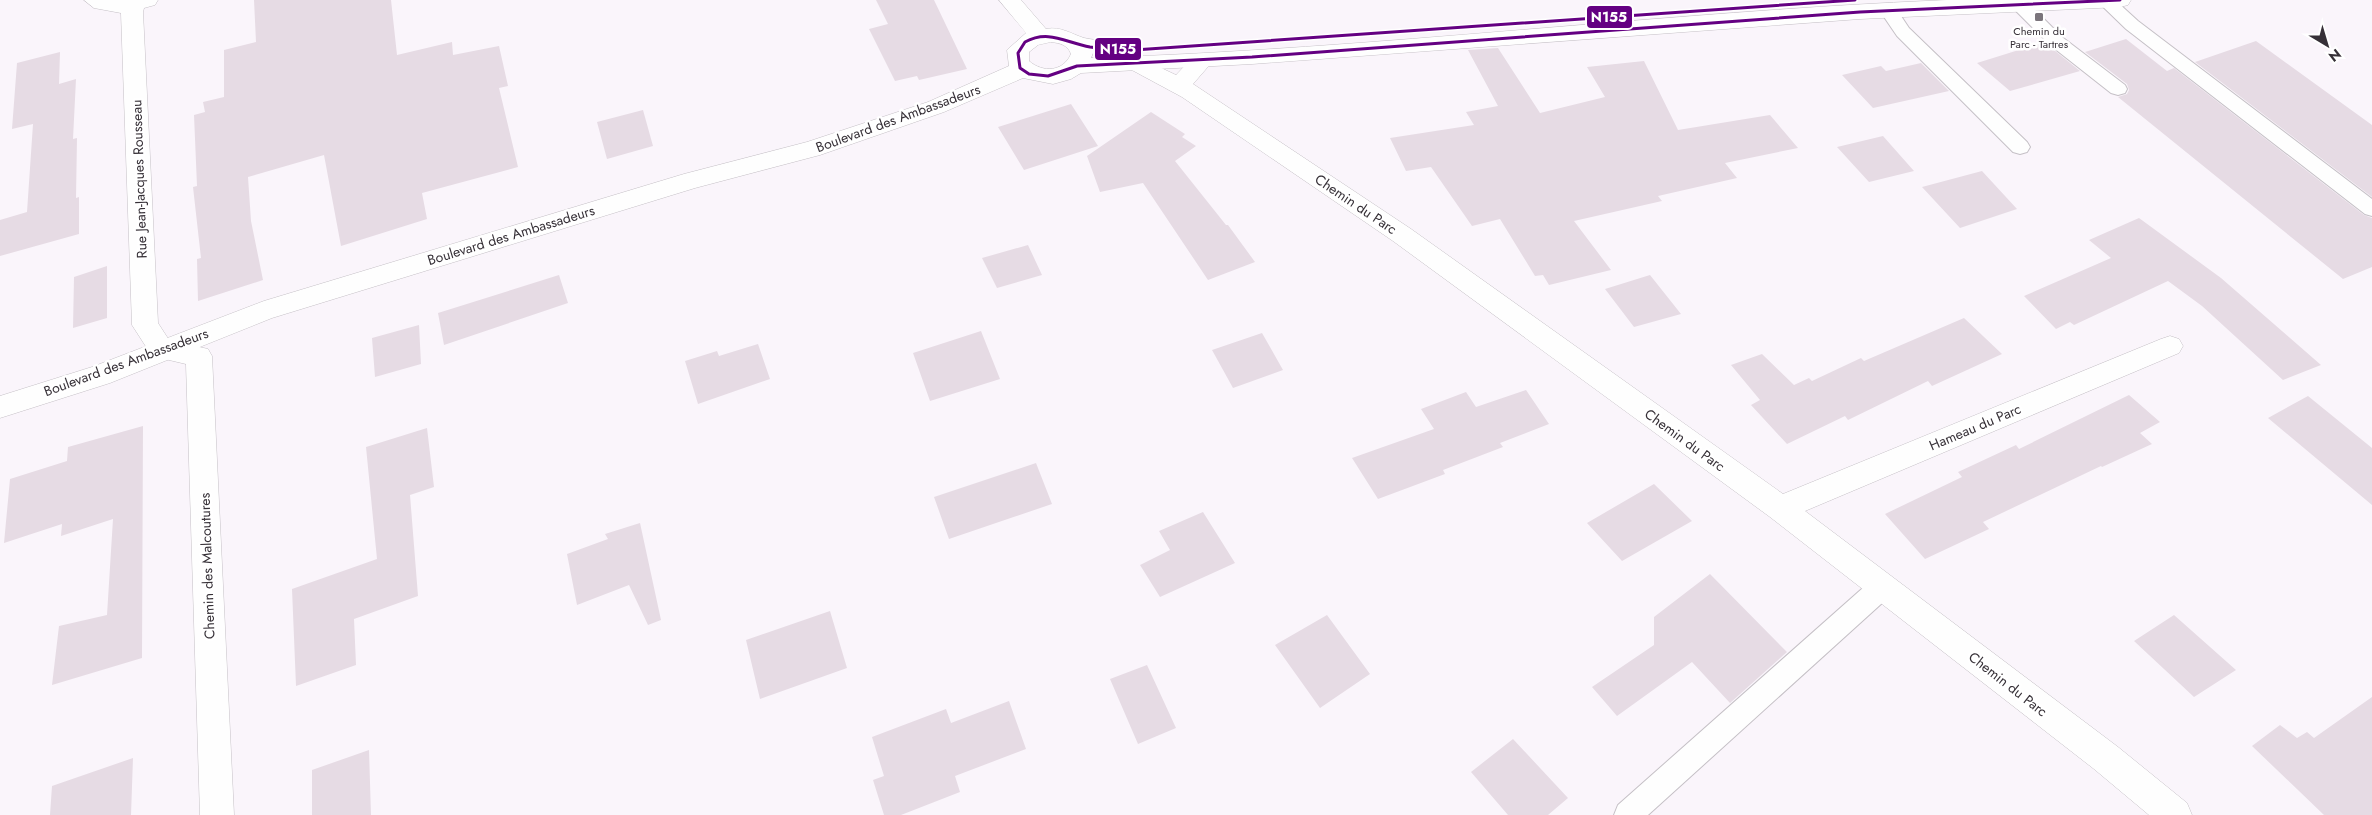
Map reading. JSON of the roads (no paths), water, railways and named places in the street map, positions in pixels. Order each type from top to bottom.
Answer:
[{"type":"main road","points":[[95,0],[110,6],[141,2]]},
{"type":"main road","points":[[1010,0],[1040,36]]},
{"type":"main road","points":[[1077,44],[1082,54],[1077,66],[1070,71],[1050,77],[1030,74],[1022,69],[1018,63],[1018,50],[1031,39],[1040,36],[1061,36],[1077,44],[1134,50],[1855,0]]},
{"type":"main road","points":[[1077,66],[1202,61],[2017,2],[2120,0]]},
{"type":"main road","name":"Rue Jean-Jacques Rousseau","points":[[141,2],[132,12],[145,325],[161,349]]},
{"type":"main road","points":[[1179,86],[1202,61]]},
{"type":"main road","name":"Chemin du Parc","points":[[1138,64],[1179,86],[1402,234],[1780,508],[2106,758],[2175,815]]},
{"type":"main road","name":"Boulevard des Ambassadeurs","points":[[0,407],[100,375],[161,349],[283,305],[692,180],[812,149],[936,107],[1022,69]]},
{"type":"main road","name":"Hameau du Parc","points":[[1780,508],[2170,346]]},
{"type":"main road","name":"Chemin des Malcoutures","points":[[161,349],[199,356],[217,815]]},
{"type":"lane","points":[[2105,0],[2132,25],[2372,209]]},
{"type":"lane","points":[[2017,2],[2056,41],[2118,89]]},
{"type":"lane","points":[[1889,11],[1904,32],[2020,147]]},
{"type":"lane","points":[[1628,815],[1882,587]]},
{"type":"place","name":"Chemin du Parc - Tartres","points":[[2039,17]]}]
